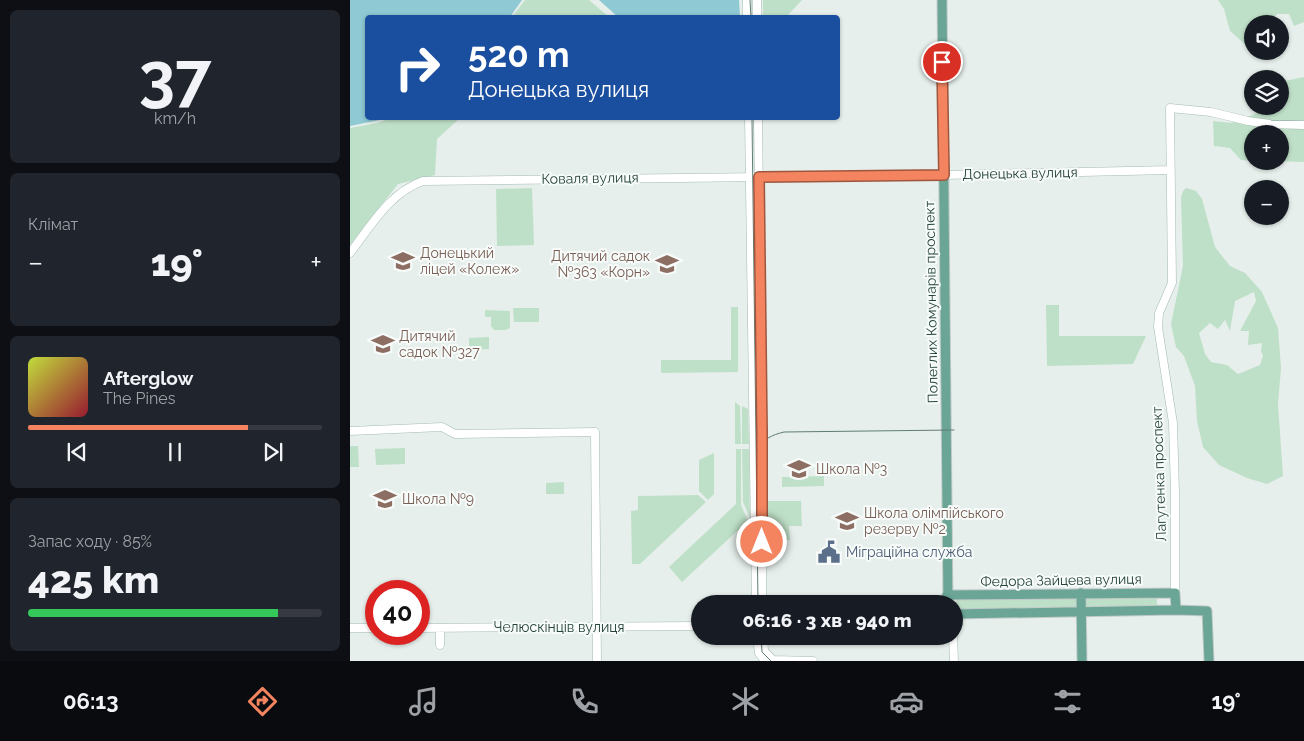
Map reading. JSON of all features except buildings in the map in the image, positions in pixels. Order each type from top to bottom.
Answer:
[{"type":"main road","name":"Полеглих Комунарів проспект","points":[[942,0],[947,595]]},
{"type":"main road","name":"Федора Зайцева вулиця","points":[[963,598],[1082,593],[1175,593]]},
{"type":"main road","points":[[1082,593],[1082,661]]},
{"type":"main road","name":"Лагутенка проспект","points":[[1175,593],[1176,610]]},
{"type":"main road","points":[[963,614],[1207,611],[1209,661]]},
{"type":"street","points":[[747,0],[747,15]]},
{"type":"street","points":[[757,0],[757,15]]},
{"type":"street","name":"Лагутенка проспект","points":[[1175,593],[1173,423],[1158,327],[1159,313],[1172,283],[1170,108],[1210,112],[1270,124],[1304,125]]},
{"type":"street","points":[[749,120],[756,595]]},
{"type":"street","points":[[758,120],[762,595]]},
{"type":"street","name":"Донецька вулиця","points":[[750,177],[1170,170]]},
{"type":"street","name":"Коваля вулиця","points":[[350,253],[394,197],[416,183],[430,180],[750,177]]},
{"type":"street","points":[[350,431],[442,427],[455,434],[595,432],[598,661]]},
{"type":"street","name":"Челюскінців вулиця","points":[[430,628],[691,626]]},
{"type":"street","points":[[350,628],[365,628]]},
{"type":"street","points":[[440,628],[440,645]]},
{"type":"street","points":[[758,645],[759,653],[765,661]]},
{"type":"street","points":[[764,645],[764,651],[772,660],[813,661]]},
{"type":"street","points":[[953,645],[954,661]]},
{"type":"green space","points":[[525,0],[589,0],[607,15],[514,15]]},
{"type":"green space","points":[[763,0],[802,0],[788,15],[763,15]]},
{"type":"green space","points":[[1218,0],[1304,0],[1304,22],[1294,26],[1289,14],[1244,15],[1244,43],[1230,31],[1224,9]]},
{"type":"green space","points":[[1304,77],[1304,162],[1289,162],[1289,125],[1244,125],[1244,160],[1241,160],[1230,148],[1214,146],[1213,121],[1231,123],[1252,115],[1289,115],[1289,80]]},
{"type":"green space","points":[[386,120],[458,120],[437,139],[435,175],[398,184],[350,245],[350,128]]},
{"type":"green space","points":[[532,188],[534,245],[497,246],[496,189]]},
{"type":"green space","points":[[1186,188],[1196,191],[1202,199],[1215,247],[1230,266],[1245,273],[1262,292],[1278,328],[1281,368],[1278,404],[1283,476],[1267,484],[1247,478],[1219,465],[1203,447],[1197,421],[1195,386],[1184,356],[1176,347],[1171,324],[1183,266],[1181,197]],"holes":[[[1254,292],[1256,301],[1240,331],[1249,331],[1248,345],[1262,343],[1261,351],[1263,356],[1260,365],[1238,374],[1227,365],[1211,362],[1205,354],[1199,333],[1210,323],[1218,329],[1225,320],[1230,331],[1235,301]]]},
{"type":"green space","points":[[1046,305],[1059,305],[1059,336],[1146,336],[1133,364],[1047,366]]},
{"type":"green space","points":[[731,307],[738,307],[738,372],[661,373],[661,360],[731,360]]},
{"type":"green space","points":[[513,308],[539,308],[539,322],[514,322]]},
{"type":"green space","points":[[485,310],[510,311],[510,328],[494,330],[491,326],[491,317],[485,317]]},
{"type":"green space","points":[[489,337],[489,349],[469,350],[469,338]]},
{"type":"green space","points":[[735,402],[740,406],[741,444],[735,444]]},
{"type":"green space","points":[[742,406],[748,409],[749,444],[742,444]]},
{"type":"green space","points":[[350,446],[358,446],[359,467],[350,467]]},
{"type":"green space","points":[[405,448],[405,464],[376,465],[375,449]]},
{"type":"green space","points":[[736,449],[741,449],[741,505],[748,521],[682,582],[669,567],[736,504]]},
{"type":"green space","points":[[742,449],[749,449],[750,517],[743,502]]},
{"type":"green space","points":[[714,453],[714,494],[708,500],[699,491],[699,460]]},
{"type":"green space","points":[[824,476],[824,486],[782,487],[782,477]]},
{"type":"green space","points":[[564,482],[564,494],[546,494],[546,483]]},
{"type":"green space","points":[[698,495],[706,502],[640,564],[632,564],[631,511],[638,510],[638,496]]},
{"type":"green space","points":[[762,501],[801,501],[802,526],[789,526],[790,540],[763,541]]},
{"type":"green space","points":[[1078,595],[1079,609],[963,610],[963,597]]},
{"type":"green space","points":[[1157,595],[1157,608],[1085,609],[1085,596]]},
{"type":"water","points":[[350,0],[522,0],[511,15],[365,15],[365,120],[379,120],[350,126]]},
{"type":"water","points":[[599,0],[739,0],[740,15],[616,15]]},
{"type":"tram line","points":[[750,0],[751,15]]},
{"type":"tram line","points":[[752,120],[758,595]]},
{"type":"tram line","points":[[757,451],[768,438],[784,432],[954,430]]},
{"type":"tram line","points":[[762,645],[762,652],[771,661]]},
{"type":"place","name":"Донецький ліцей «Колеж»","points":[[403,261]]},
{"type":"place","name":"Дитячий садок №363 «Корн»","points":[[667,264]]},
{"type":"place","name":"Дитячий садок №327","points":[[383,344]]},
{"type":"place","name":"Школа №3","points":[[799,469]]},
{"type":"place","name":"Школа №9","points":[[385,499]]},
{"type":"place","name":"Школа олімпійського резерву №2","points":[[847,521]]},
{"type":"place","name":"Міграційна служба","points":[[829,552]]},
{"type":"route","points":[[762,542],[759,177],[944,175],[942,62]]}]
